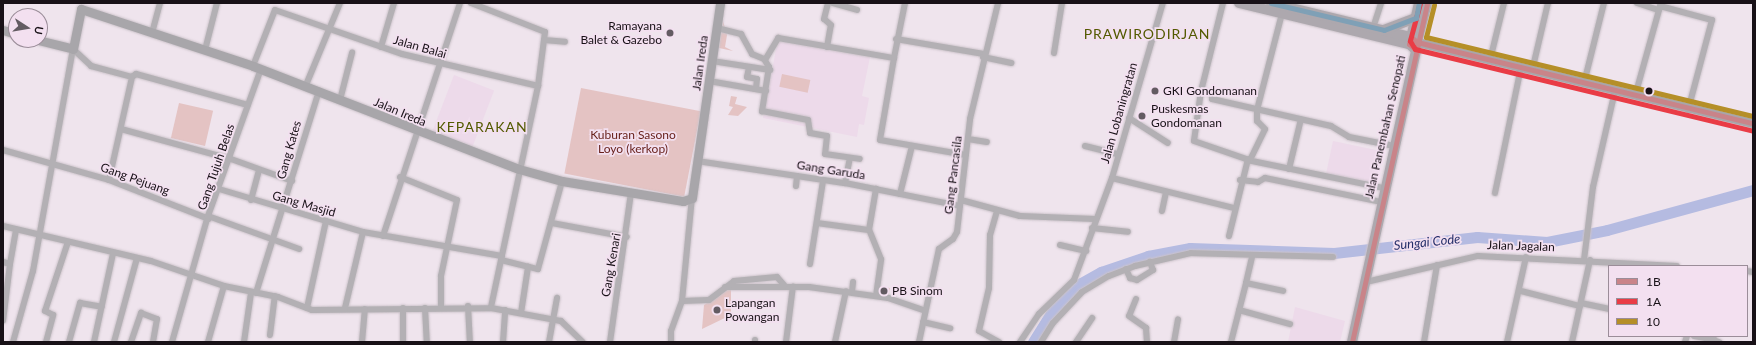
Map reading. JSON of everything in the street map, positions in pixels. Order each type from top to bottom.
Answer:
[{"type":"main road","points":[[1239,3],[1413,43]]},
{"type":"main road","points":[[1270,3],[1384,30],[1413,43]]},
{"type":"main road","name":"Jalan Panembahan Senopati","points":[[1368,262],[1394,146],[1419,3]]},
{"type":"main road","name":"Jalan Panembahan Senopati","points":[[1413,43],[1426,3]]},
{"type":"main road","points":[[1384,30],[1416,18]]},
{"type":"main road","points":[[1352,342],[1366,282],[1368,262]]},
{"type":"main road","points":[[1346,342],[1368,262]]},
{"type":"street","points":[[152,33],[160,3]]},
{"type":"street","points":[[205,50],[217,3]]},
{"type":"street","points":[[257,67],[278,3]]},
{"type":"street","points":[[306,85],[340,3]]},
{"type":"street","points":[[381,47],[394,3]]},
{"type":"street","points":[[383,236],[400,177],[418,133],[439,64],[460,3]]},
{"type":"street","points":[[472,3],[542,29],[544,40],[535,111],[519,169],[491,308]]},
{"type":"street","name":"Jalan Ireda","points":[[72,49],[81,6],[152,33],[257,67],[306,85],[418,133],[519,169],[562,181],[683,201],[692,198],[720,3]]},
{"type":"street","points":[[827,47],[831,26],[824,19],[828,3]]},
{"type":"street","points":[[833,3],[857,10]]},
{"type":"street","points":[[905,3],[896,39],[894,58],[879,139],[966,155]]},
{"type":"street","name":"Gang Pancasila","points":[[919,342],[939,249],[955,236],[961,203],[968,139],[983,56],[998,3]]},
{"type":"street","points":[[1054,53],[1062,3]]},
{"type":"street","name":"Jalan Lobaningratan","points":[[1163,3],[1112,178],[1234,208]]},
{"type":"street","points":[[1223,3],[1201,91],[1193,140],[1250,160],[1384,188]]},
{"type":"street","points":[[1373,28],[1380,3]]},
{"type":"street","points":[[1490,60],[1504,3]]},
{"type":"street","points":[[1532,71],[1548,3]]},
{"type":"street","points":[[1584,83],[1604,3]]},
{"type":"street","points":[[1637,3],[1660,6],[1712,20],[1688,110]]},
{"type":"street","points":[[1635,96],[1660,6]]},
{"type":"street","name":"Jalan Balai","points":[[275,10],[381,47],[439,64],[538,86]]},
{"type":"street","points":[[1229,236],[1240,180],[1265,130],[1258,121],[1257,110],[1282,13]]},
{"type":"street","points":[[717,28],[741,34],[752,54],[765,60],[770,70],[762,111],[808,120],[810,133],[827,136],[825,154],[860,159]]},
{"type":"street","points":[[765,60],[778,38],[894,58]]},
{"type":"street","points":[[896,39],[1011,63]]},
{"type":"street","points":[[544,40],[565,42]]},
{"type":"street","points":[[48,43],[72,49],[90,66],[132,77],[136,74],[248,105]]},
{"type":"street","points":[[1413,43],[1490,60],[1688,110],[1753,123]]},
{"type":"street","points":[[13,342],[30,283],[72,49]]},
{"type":"street","points":[[340,100],[352,53]]},
{"type":"street","points":[[712,60],[770,70]]},
{"type":"street","name":"Gang Tujuh Belas","points":[[172,342],[209,217],[231,159],[248,105],[257,67]]},
{"type":"street","points":[[749,67],[747,77],[758,79],[756,89]]},
{"type":"street","points":[[1495,192],[1521,68]]},
{"type":"street","points":[[110,180],[132,77]]},
{"type":"street","points":[[709,81],[766,91]]},
{"type":"street","name":"Gang Kates","points":[[244,342],[254,293],[284,209],[319,91]]},
{"type":"street","points":[[1201,91],[1212,94],[1212,99],[1331,126],[1340,133],[1364,141],[1394,146]]},
{"type":"street","points":[[1572,342],[1580,305],[1587,260],[1587,230],[1614,91]]},
{"type":"street","points":[[1129,118],[1168,143]]},
{"type":"street","points":[[1290,169],[1301,119]]},
{"type":"street","points":[[121,129],[231,159],[292,181]]},
{"type":"street","points":[[968,139],[987,142]]},
{"type":"street","points":[[900,194],[912,146]]},
{"type":"street","points":[[1085,146],[1118,154]]},
{"type":"street","name":"Gang Pejuang","points":[[3,150],[52,162],[110,180],[299,249]]},
{"type":"street","points":[[845,183],[850,158]]},
{"type":"street","name":"Gang Garuda","points":[[697,161],[876,188],[900,194],[961,203],[997,211],[1057,219],[1095,219]]},
{"type":"street","points":[[251,200],[259,170]]},
{"type":"street","points":[[796,186],[797,176]]},
{"type":"street","points":[[400,177],[457,200],[441,276],[441,307]]},
{"type":"street","points":[[1020,342],[1039,314],[1074,280],[1086,251],[1095,219],[1112,178]]},
{"type":"street","points":[[1240,180],[1258,182],[1265,178],[1381,206]]},
{"type":"street","points":[[521,313],[528,267],[539,268],[562,181]]},
{"type":"street","points":[[810,264],[818,223],[823,181]]},
{"type":"street","points":[[876,188],[869,230],[881,259],[876,296]]},
{"type":"street","name":"Gang Masjid","points":[[219,189],[251,200],[363,232],[447,246],[502,258],[528,267]]},
{"type":"street","name":"Gang Kenari","points":[[610,342],[627,237],[631,192]]},
{"type":"street","points":[[1162,211],[1166,192]]},
{"type":"street","points":[[671,342],[671,331],[682,301],[692,198]]},
{"type":"street","points":[[997,211],[990,234],[989,288],[978,331],[999,342]]},
{"type":"street","points":[[306,308],[326,221]]},
{"type":"street","points":[[552,223],[627,237]]},
{"type":"street","points":[[818,223],[869,230]]},
{"type":"street","points":[[3,226],[137,258],[192,273],[224,286],[275,296],[318,311],[345,308],[365,309],[468,306],[491,308],[553,320],[568,325],[583,342]]},
{"type":"street","points":[[1092,228],[1128,232]]},
{"type":"street","points":[[3,321],[16,230]]},
{"type":"street","points":[[345,308],[363,232]]},
{"type":"street","points":[[46,342],[53,315],[45,311],[68,242]]},
{"type":"street","points":[[1060,245],[1086,251]]},
{"type":"street","points":[[94,342],[113,253]]},
{"type":"street","points":[[1041,342],[1053,323],[1082,292],[1126,269],[1150,262],[1191,253],[1252,256],[1333,257]]},
{"type":"street","points":[[1231,342],[1252,256]]},
{"type":"street","name":"Jalan Jagalan","points":[[1366,282],[1478,256],[1526,257],[1662,265]]},
{"type":"street","points":[[1507,342],[1521,291],[1526,257]]},
{"type":"street","points":[[114,342],[137,258]]},
{"type":"street","points":[[3,262],[10,264]]},
{"type":"street","points":[[1126,269],[1130,278],[1137,280],[1153,270],[1150,262]]},
{"type":"street","points":[[1425,342],[1437,265]]},
{"type":"street","points":[[682,301],[709,300],[734,281],[774,277],[784,285]]},
{"type":"street","points":[[835,342],[853,282]]},
{"type":"street","points":[[1246,283],[1283,291]]},
{"type":"street","points":[[725,287],[763,288],[784,285],[849,292],[876,296],[925,311]]},
{"type":"street","points":[[208,342],[224,286]]},
{"type":"street","points":[[786,342],[794,286]]},
{"type":"street","points":[[1521,291],[1580,305],[1608,309]]},
{"type":"street","points":[[270,335],[275,296]]},
{"type":"street","points":[[549,342],[558,298]]},
{"type":"street","points":[[1136,299],[1129,316],[1146,328],[1147,342]]},
{"type":"street","points":[[69,342],[80,303],[102,307]]},
{"type":"street","points":[[468,306],[470,342]]},
{"type":"street","points":[[403,308],[403,342]]},
{"type":"street","points":[[426,308],[427,342]]},
{"type":"street","points":[[362,342],[365,309]]},
{"type":"street","points":[[503,342],[505,310]]},
{"type":"street","points":[[1239,310],[1290,324]]},
{"type":"street","points":[[131,342],[141,313],[157,319],[153,342]]},
{"type":"street","points":[[1072,342],[1077,342],[1092,318]]},
{"type":"street","points":[[1174,342],[1178,319]]},
{"type":"street","points":[[923,322],[950,328]]},
{"type":"street","points":[[1712,338],[1719,342]]},
{"type":"shaded area","points":[[778,39],[870,57],[862,96],[869,98],[864,125],[859,124],[857,137],[763,118]]},
{"type":"shaded area","points":[[454,75],[494,90],[472,147],[432,132]]},
{"type":"shaded area","points":[[1333,141],[1383,152],[1376,186],[1326,175]]},
{"type":"shaded area","points":[[1295,307],[1345,321],[1340,342],[1288,342]]},
{"type":"green space","points":[[723,21],[727,35],[725,47],[733,51],[719,48]]},
{"type":"green space","points":[[782,74],[810,80],[808,93],[779,87]]},
{"type":"green space","name":"Kuburan Sasono Loyo (kerkop)","points":[[581,88],[701,111],[684,197],[564,173]]},
{"type":"green space","points":[[731,96],[737,97],[735,104],[747,107],[738,116],[728,115],[733,107],[729,106]]},
{"type":"green space","points":[[179,103],[213,111],[205,146],[171,138]]},
{"type":"green space","name":"PB Sinom","points":[[878,286],[890,288],[889,295],[877,293]]},
{"type":"green space","name":"Lapangan Powangan","points":[[731,287],[731,315],[702,329],[704,305]]},
{"type":"waterway","name":"Sungai Code","points":[[1033,342],[1052,312],[1081,283],[1101,272],[1148,256],[1190,248],[1334,253],[1477,237],[1547,242],[1607,230],[1753,190]]},
{"type":"transit line","points":[[1271,3],[1384,30],[1416,18],[1419,3]]},
{"type":"transit line","name":"1A","points":[[1420,3],[1410,41],[1415,49],[1751,130]]},
{"type":"transit line","name":"1B","points":[[1352,342],[1427,3]]},
{"type":"transit line","name":"10","points":[[1434,5],[1426,37],[1753,116]]},
{"type":"transit line","name":"1B","points":[[1416,50],[1409,44],[1411,37],[1417,42],[1753,123]]},
{"type":"place","name":"Ramayana Balet & Gazebo","points":[[670,33]]},
{"type":"place","name":"GKI Gondomanan","points":[[1155,91]]},
{"type":"place","name":"Puskesmas Gondomanan","points":[[1142,116]]},
{"type":"place","name":"PB Sinom","points":[[884,291]]},
{"type":"place","name":"Lapangan Powangan","points":[[717,310]]},
{"type":"district","name":"PRAWIRODIRJAN","points":[[1147,34]]},
{"type":"district","name":"KEPARAKAN","points":[[482,127]]}]
